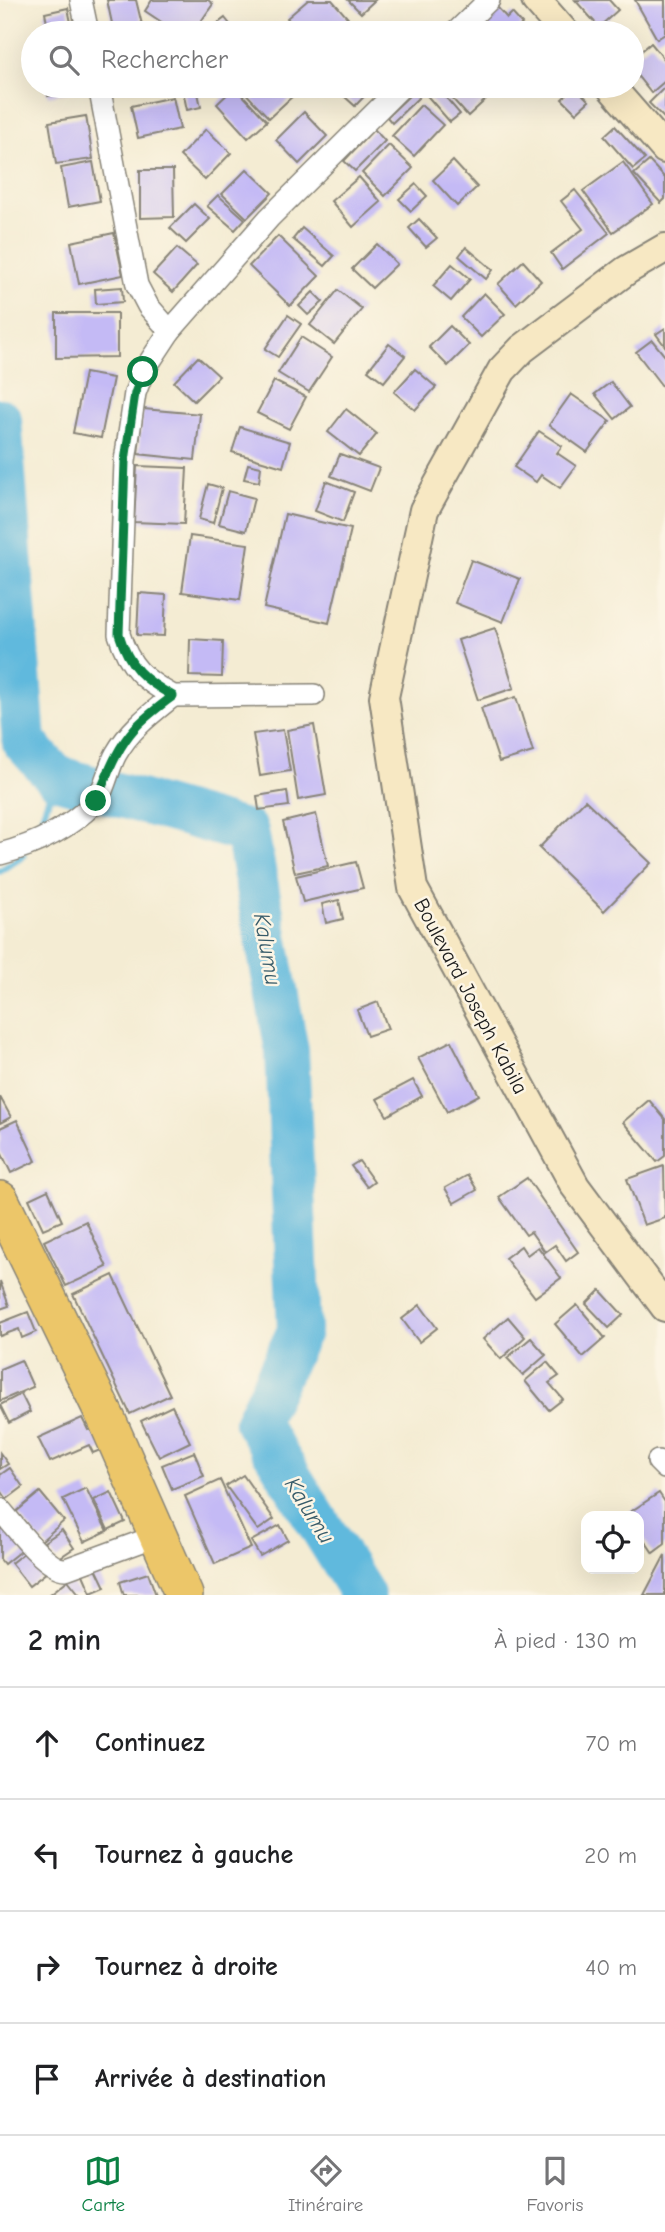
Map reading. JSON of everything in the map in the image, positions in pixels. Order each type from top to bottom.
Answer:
[{"type":"highway","points":[[0,1200],[107,1420],[184,1595]]},
{"type":"main road","points":[[536,0],[554,21]]},
{"type":"main road","points":[[620,98],[665,149]]},
{"type":"main road","name":"Boulevard Joseph Kabila","points":[[665,248],[627,270],[522,349],[502,370],[424,510],[384,697],[413,888],[575,1186],[665,1307]]},
{"type":"street","points":[[81,0],[85,21]]},
{"type":"street","points":[[467,21],[489,0]]},
{"type":"street","points":[[101,98],[136,285],[148,306],[170,331]]},
{"type":"street","points":[[314,695],[173,696],[152,685],[125,655],[119,634],[125,461],[135,393],[143,372],[170,331],[269,219],[390,98]]},
{"type":"street","points":[[0,854],[21,849],[50,836],[96,801],[116,754],[136,727],[173,696]]},
{"type":"street","points":[[0,1509],[44,1559],[58,1570],[159,1535]]},
{"type":"building","points":[[107,0],[136,0],[141,21],[111,21]]},
{"type":"building","points":[[152,0],[208,0],[213,4],[201,21],[160,21],[145,11]]},
{"type":"building","points":[[308,0],[332,0],[350,21],[290,21],[287,18]]},
{"type":"building","points":[[348,0],[375,0],[361,13]]},
{"type":"building","points":[[575,0],[609,0],[618,10],[606,21],[594,21]]},
{"type":"building","points":[[635,0],[665,0],[665,34],[657,39]]},
{"type":"building","points":[[497,7],[507,18],[512,13],[519,21],[482,21]]},
{"type":"building","points":[[68,8],[71,21],[47,21],[45,13]]},
{"type":"building","points":[[651,43],[665,60],[665,81],[651,93],[644,84],[644,49]]},
{"type":"building","points":[[665,87],[665,119],[649,103]]},
{"type":"building","points":[[173,98],[180,129],[138,138],[131,106]]},
{"type":"building","points":[[184,98],[199,98],[201,107],[187,110]]},
{"type":"building","points":[[223,98],[245,98],[267,121],[248,138],[217,104]]},
{"type":"building","points":[[250,98],[291,98],[269,118]]},
{"type":"building","points":[[346,98],[363,98],[355,106]]},
{"type":"building","points":[[407,98],[418,98],[392,123],[387,117]]},
{"type":"building","points":[[429,98],[446,98],[460,114],[450,122]]},
{"type":"building","points":[[452,98],[488,98],[468,116]]},
{"type":"building","points":[[586,98],[589,101],[576,113],[562,99]]},
{"type":"building","points":[[421,105],[443,125],[414,156],[392,136]]},
{"type":"building","points":[[304,112],[327,136],[299,164],[276,140]]},
{"type":"building","points":[[86,116],[93,159],[56,164],[49,122]]},
{"type":"building","points":[[615,126],[645,159],[633,169],[604,136]]},
{"type":"building","points":[[206,129],[231,153],[205,180],[180,156]]},
{"type":"building","points":[[374,129],[385,141],[355,171],[344,161]]},
{"type":"building","points":[[389,145],[413,168],[385,196],[362,173]]},
{"type":"building","points":[[453,161],[477,187],[457,206],[433,180]]},
{"type":"building","points":[[649,161],[665,178],[665,199],[661,203],[634,174]]},
{"type":"building","points":[[93,162],[100,201],[68,207],[61,168]]},
{"type":"building","points":[[623,162],[653,204],[613,232],[583,191]]},
{"type":"building","points":[[247,169],[272,193],[247,218],[222,194]]},
{"type":"building","points":[[140,170],[173,170],[174,217],[140,218]]},
{"type":"building","points":[[359,177],[381,202],[353,227],[331,201]]},
{"type":"building","points":[[416,184],[427,196],[411,211],[399,199]]},
{"type":"building","points":[[575,190],[609,233],[562,269],[551,253],[583,229],[561,201]]},
{"type":"building","points":[[218,195],[245,219],[235,230],[207,206]]},
{"type":"building","points":[[194,204],[210,219],[186,243],[170,228]]},
{"type":"building","points":[[419,219],[437,238],[426,247],[409,228]]},
{"type":"building","points":[[302,228],[334,256],[325,266],[293,239]]},
{"type":"building","points":[[114,233],[123,275],[79,284],[71,242]]},
{"type":"building","points":[[278,236],[319,276],[290,306],[249,266]]},
{"type":"building","points":[[377,244],[397,264],[372,288],[352,269]]},
{"type":"building","points":[[466,247],[493,270],[486,279],[459,256]]},
{"type":"building","points":[[177,248],[197,265],[173,292],[153,274]]},
{"type":"building","points":[[523,261],[541,281],[516,304],[498,284]]},
{"type":"building","points":[[452,264],[470,279],[451,301],[433,286]]},
{"type":"building","points":[[122,287],[123,302],[96,304],[95,289]]},
{"type":"building","points":[[338,290],[362,309],[334,344],[310,325]]},
{"type":"building","points":[[313,292],[323,302],[308,315],[299,306]]},
{"type":"building","points":[[484,293],[505,314],[481,337],[461,317]]},
{"type":"building","points":[[56,313],[117,313],[117,357],[56,358]]},
{"type":"building","points":[[288,315],[301,324],[278,357],[265,349]]},
{"type":"building","points":[[450,326],[469,345],[448,366],[429,347]]},
{"type":"building","points":[[665,328],[665,346],[656,334]]},
{"type":"building","points":[[301,337],[332,357],[309,392],[278,373]]},
{"type":"building","points":[[652,340],[665,356],[665,384],[662,386],[636,352]]},
{"type":"building","points":[[389,344],[405,356],[384,382],[368,370]]},
{"type":"building","points":[[198,357],[219,376],[194,401],[174,382]]},
{"type":"building","points":[[415,369],[436,387],[415,410],[394,392]]},
{"type":"building","points":[[85,373],[113,378],[101,438],[73,433]]},
{"type":"building","points":[[274,381],[306,397],[289,429],[257,413]]},
{"type":"building","points":[[611,382],[630,407],[615,419],[595,394]]},
{"type":"building","points":[[571,394],[610,421],[587,452],[549,425]]},
{"type":"building","points":[[143,409],[200,414],[195,460],[138,454]]},
{"type":"building","points":[[346,409],[377,434],[359,456],[328,432]]},
{"type":"building","points":[[240,427],[290,442],[283,467],[232,452]]},
{"type":"building","points":[[539,431],[562,446],[557,453],[576,466],[560,488],[541,475],[536,482],[514,467]]},
{"type":"building","points":[[340,454],[379,468],[370,491],[331,476]]},
{"type":"building","points":[[248,464],[261,467],[259,482],[244,479]]},
{"type":"building","points":[[137,466],[187,468],[184,524],[134,522]]},
{"type":"building","points":[[326,481],[354,492],[343,522],[315,511]]},
{"type":"building","points":[[208,484],[222,488],[213,523],[199,519]]},
{"type":"building","points":[[228,491],[254,498],[246,531],[219,524]]},
{"type":"building","points":[[285,514],[351,529],[329,623],[264,608]]},
{"type":"building","points":[[190,536],[248,544],[240,600],[182,592]]},
{"type":"building","points":[[471,560],[520,579],[503,622],[455,603]]},
{"type":"building","points":[[139,593],[166,595],[164,636],[137,635]]},
{"type":"building","points":[[495,628],[514,688],[478,700],[458,640]]},
{"type":"building","points":[[190,639],[223,641],[222,677],[189,676]]},
{"type":"building","points":[[516,697],[533,752],[499,762],[481,708]]},
{"type":"building","points":[[314,725],[326,795],[298,800],[287,730]]},
{"type":"building","points":[[283,730],[290,771],[260,776],[253,734]]},
{"type":"building","points":[[287,791],[289,806],[259,810],[257,796]]},
{"type":"building","points":[[585,800],[651,863],[604,911],[539,848]]},
{"type":"building","points":[[316,814],[328,866],[295,873],[283,822]]},
{"type":"building","points":[[356,862],[363,888],[303,902],[296,876]]},
{"type":"building","points":[[339,900],[343,919],[326,923],[322,904]]},
{"type":"building","points":[[378,1002],[388,1029],[367,1036],[357,1010]]},
{"type":"building","points":[[451,1041],[479,1095],[447,1112],[418,1058]]},
{"type":"building","points":[[413,1080],[422,1096],[387,1116],[377,1099]]},
{"type":"building","points":[[0,1097],[11,1117],[0,1123]]},
{"type":"building","points":[[649,1100],[665,1119],[665,1156],[657,1162],[623,1122]]},
{"type":"building","points":[[17,1120],[36,1161],[11,1173],[0,1150],[0,1128]]},
{"type":"building","points":[[359,1161],[374,1182],[367,1187],[351,1166]]},
{"type":"building","points":[[664,1166],[665,1218],[644,1225],[627,1179]]},
{"type":"building","points":[[468,1175],[477,1190],[454,1203],[445,1188]]},
{"type":"building","points":[[527,1178],[578,1252],[566,1261],[555,1245],[545,1252],[531,1232],[526,1235],[499,1197]]},
{"type":"building","points":[[48,1190],[62,1221],[43,1229],[29,1199]]},
{"type":"building","points":[[86,1221],[107,1267],[66,1286],[44,1241]]},
{"type":"building","points":[[521,1246],[527,1255],[538,1247],[561,1278],[535,1297],[505,1258]]},
{"type":"building","points":[[113,1275],[170,1395],[130,1414],[73,1294]]},
{"type":"building","points":[[0,1281],[9,1306],[0,1309]]},
{"type":"building","points":[[600,1290],[623,1315],[609,1328],[586,1304]]},
{"type":"building","points":[[420,1305],[437,1328],[419,1342],[402,1319]]},
{"type":"building","points":[[577,1305],[605,1338],[583,1357],[555,1324]]},
{"type":"building","points":[[28,1312],[36,1332],[22,1338],[19,1329],[0,1336],[0,1323]]},
{"type":"building","points":[[508,1317],[525,1337],[501,1359],[483,1339]]},
{"type":"building","points":[[531,1338],[546,1355],[523,1375],[507,1358]]},
{"type":"building","points":[[21,1360],[33,1387],[0,1401],[0,1369]]},
{"type":"building","points":[[547,1362],[559,1376],[549,1383],[563,1399],[549,1410],[525,1381]]},
{"type":"building","points":[[21,1394],[30,1412],[9,1423],[0,1405]]},
{"type":"building","points":[[172,1406],[190,1442],[159,1457],[141,1421]]},
{"type":"building","points":[[82,1418],[88,1430],[93,1428],[103,1449],[93,1453],[89,1445],[50,1462],[38,1438]]},
{"type":"building","points":[[194,1452],[204,1476],[172,1489],[162,1465]]},
{"type":"building","points":[[0,1453],[8,1464],[0,1469]]},
{"type":"building","points":[[10,1468],[23,1487],[7,1499],[0,1489],[0,1475]]},
{"type":"building","points":[[243,1475],[274,1519],[258,1530],[226,1486]]},
{"type":"building","points":[[220,1480],[251,1548],[215,1564],[185,1496]]},
{"type":"building","points":[[86,1488],[107,1531],[84,1542],[63,1499]]},
{"type":"building","points":[[40,1492],[64,1521],[41,1541],[16,1512]]},
{"type":"building","points":[[111,1492],[125,1522],[108,1530],[94,1500]]},
{"type":"building","points":[[659,1493],[665,1502],[665,1544],[653,1553],[644,1540],[644,1511],[632,1511]]},
{"type":"building","points":[[0,1524],[24,1548],[4,1564],[0,1559]]},
{"type":"building","points":[[280,1525],[288,1540],[260,1556],[251,1541]]},
{"type":"building","points":[[62,1530],[74,1548],[56,1560],[44,1542]]},
{"type":"building","points":[[29,1549],[47,1572],[29,1586],[11,1563]]},
{"type":"building","points":[[665,1555],[665,1595],[644,1595]]},
{"type":"building","points":[[94,1564],[105,1587],[91,1593],[81,1570]]},
{"type":"building","points":[[148,1573],[156,1595],[124,1595],[120,1582]]},
{"type":"building","points":[[68,1580],[80,1595],[49,1595]]},
{"type":"waterway","name":"Kalumu","points":[[0,420],[24,742],[56,777],[247,832],[287,1051],[299,1331],[256,1422],[363,1595]]},
{"type":"waterway","points":[[36,835],[56,777]]},
{"type":"waterway","points":[[0,871],[23,856]]},
{"type":"route","points":[[96,801],[116,754],[126,740],[136,727],[173,696],[152,685],[138,670],[125,655],[119,634],[125,461],[135,393],[143,372]]}]
